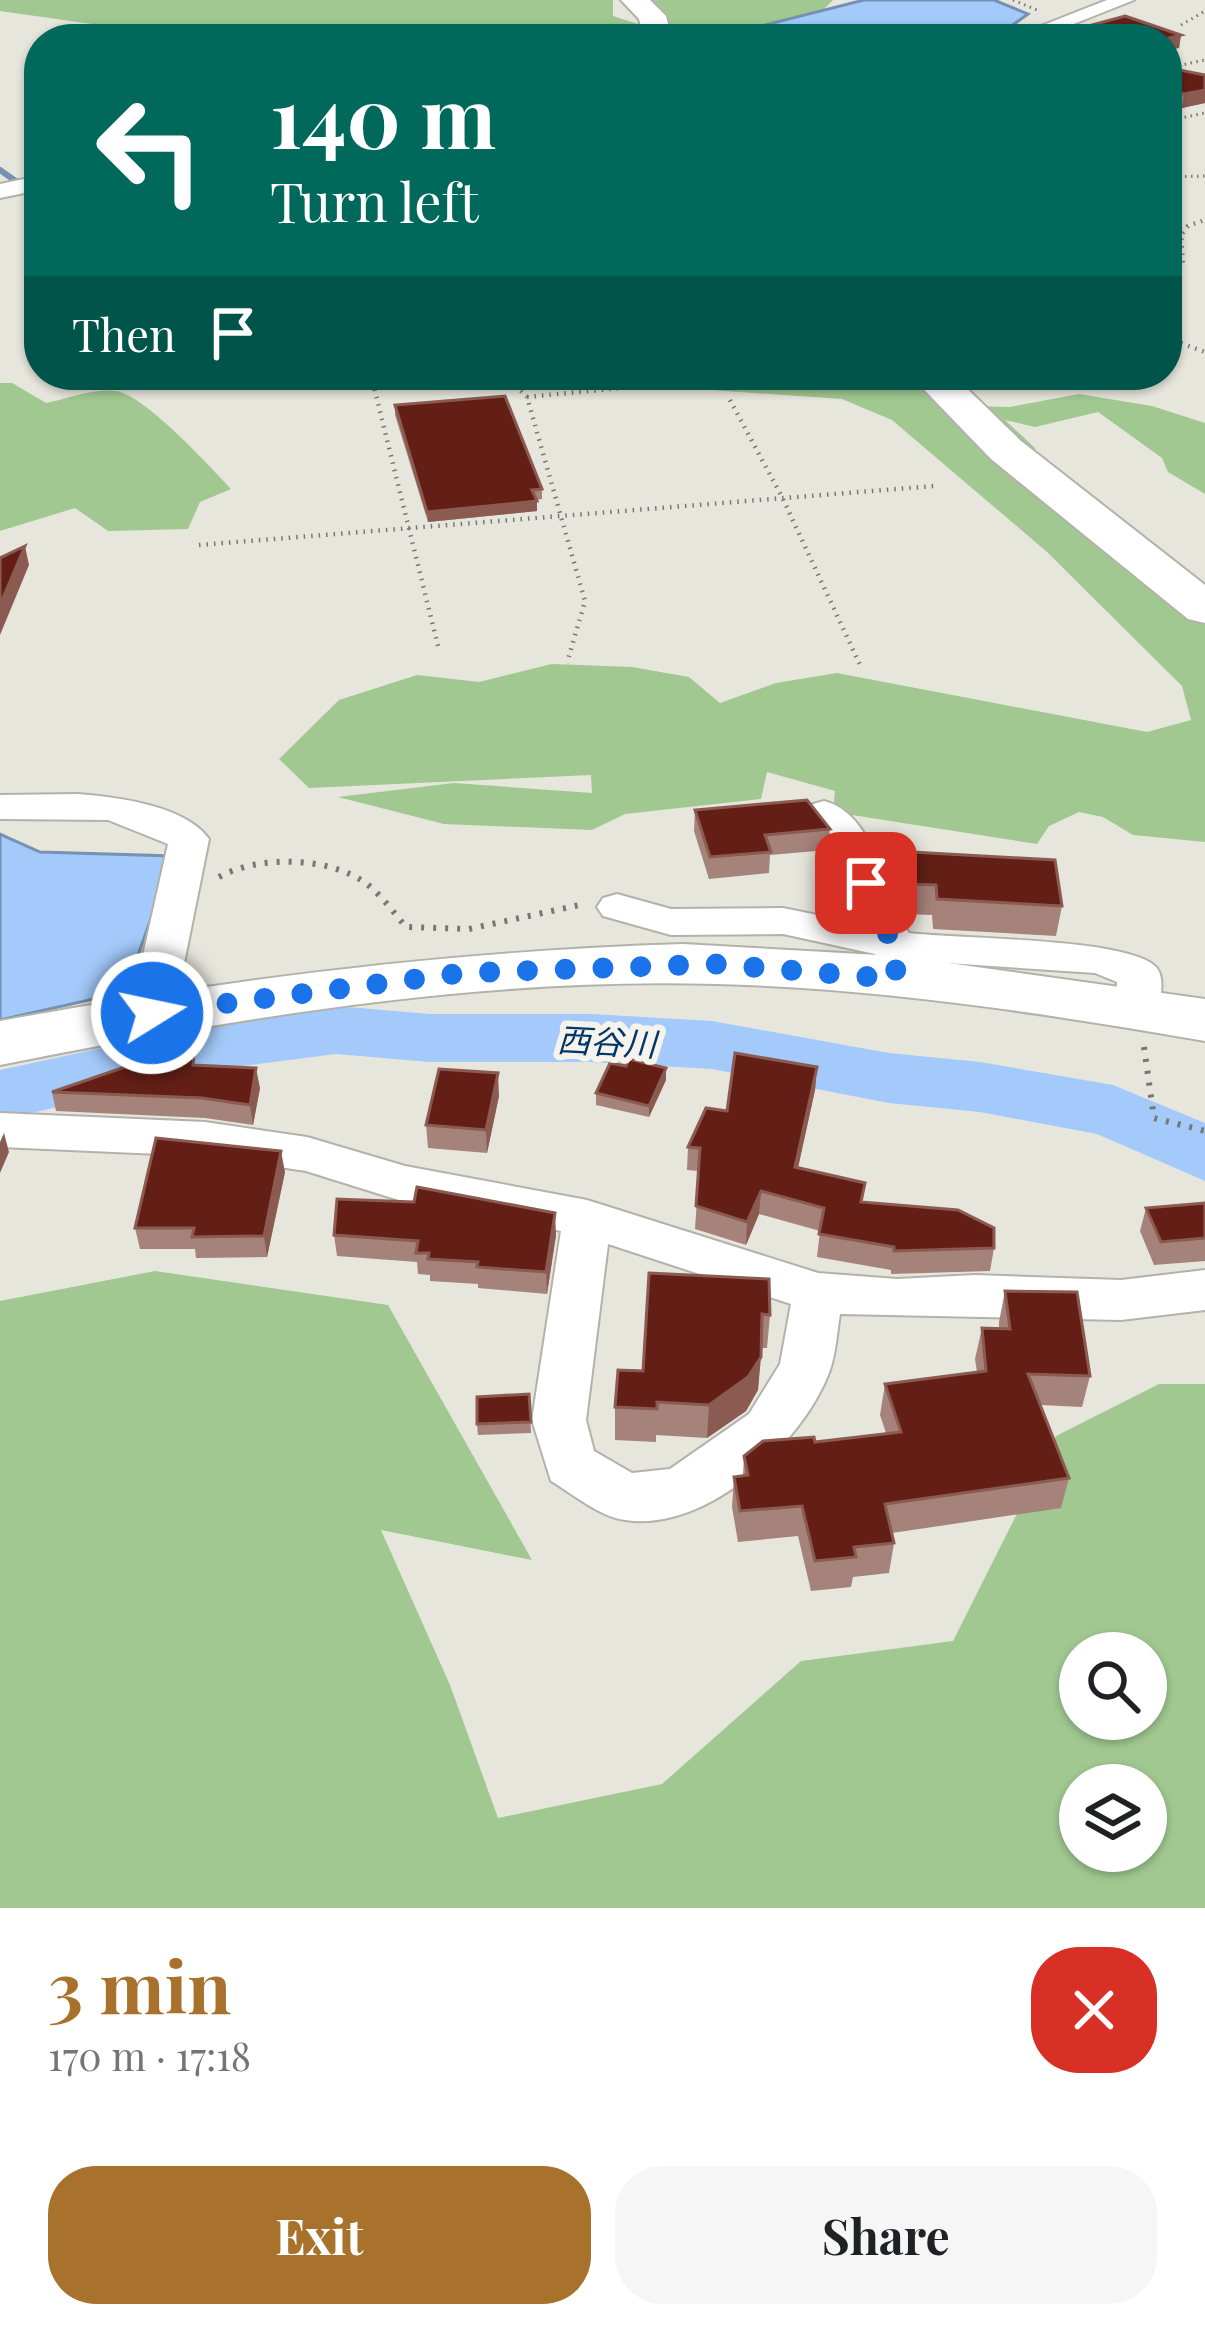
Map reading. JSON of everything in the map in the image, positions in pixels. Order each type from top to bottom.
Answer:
[{"type":"main road","points":[[634,0],[654,24]]},
{"type":"main road","points":[[945,390],[1006,450],[1205,609]]},
{"type":"main road","points":[[0,1043],[152,1013],[462,973],[715,964],[896,962],[1205,1020]]},
{"type":"street","points":[[1057,24],[1125,0]]},
{"type":"street","points":[[0,807],[13,811],[80,806],[152,817],[189,839],[152,1013]]},
{"type":"street","points":[[824,813],[856,852],[896,962]]},
{"type":"street","points":[[617,907],[671,922],[783,921],[896,962]]},
{"type":"street","points":[[0,1130],[205,1139],[307,1154],[405,1184],[587,1218],[818,1293],[897,1299],[975,1295],[1121,1300],[1205,1290]]},
{"type":"street","points":[[587,1218],[559,1420],[570,1465],[626,1497],[681,1492],[768,1430],[805,1368],[818,1293]]},
{"type":"path","points":[[375,390],[438,646]]},
{"type":"path","points":[[520,390],[527,397],[585,601],[567,663]]},
{"type":"path","points":[[527,397],[600,390]]},
{"type":"path","points":[[730,400],[782,497],[861,668]]},
{"type":"path","points":[[199,545],[934,486]]},
{"type":"path","points":[[171,923],[187,920],[220,877],[238,863],[275,861],[362,880],[406,927],[469,929],[579,903],[617,907]]},
{"type":"path","points":[[1138,1008],[1154,1118],[1205,1131]]},
{"type":"green space","points":[[0,0],[613,0],[613,16],[638,24],[92,24],[0,11]]},
{"type":"green space","points":[[649,0],[833,0],[821,12],[768,24],[668,24]]},
{"type":"green space","points":[[0,383],[12,383],[46,403],[95,392],[123,393],[164,422],[231,489],[200,502],[188,529],[108,531],[75,508],[0,531]]},
{"type":"green space","points":[[711,390],[927,390],[962,429],[1205,625],[1205,842],[1133,835],[1103,817],[1079,812],[1049,826],[1037,844],[833,812],[835,791],[767,772],[761,799],[625,814],[592,830],[444,824],[338,797],[454,783],[592,793],[591,775],[309,788],[279,759],[339,700],[417,675],[479,682],[552,664],[632,667],[689,677],[720,703],[776,683],[837,673],[1147,732],[1191,720],[1182,686],[1047,552],[892,420],[842,399]]},
{"type":"green space","points":[[1079,394],[1152,406],[1205,423],[1205,494],[1168,472],[1162,458],[1098,412],[1035,427],[1005,420],[1036,449],[1026,451],[972,406],[1010,407]]},
{"type":"green space","points":[[155,1271],[388,1305],[532,1560],[381,1530],[450,1685],[498,1818],[662,1784],[801,1661],[953,1641],[1056,1436],[1159,1384],[1205,1384],[1205,1908],[0,1908],[0,1301]]},
{"type":"water","points":[[864,0],[994,0],[1028,14],[1014,24],[769,24]]},
{"type":"water","points":[[0,834],[40,852],[173,856],[125,992],[0,1020]]},
{"type":"building","points":[[1125,16],[1149,24],[1095,24]]},
{"type":"building","points":[[1182,71],[1205,75],[1205,90],[1184,94]]},
{"type":"building","points":[[505,396],[542,489],[532,490],[537,501],[427,512],[395,405]]},
{"type":"building","points":[[25,546],[0,605],[0,558]]},
{"type":"building","points":[[807,800],[830,829],[765,835],[771,852],[710,857],[695,810]]},
{"type":"building","points":[[894,851],[1055,860],[1062,906],[937,899],[936,885],[907,884]]},
{"type":"building","points":[[194,1052],[193,1065],[256,1068],[250,1105],[202,1098],[52,1092],[154,1057]]},
{"type":"building","points":[[735,1053],[817,1067],[795,1167],[865,1183],[861,1202],[958,1210],[994,1228],[994,1248],[894,1251],[894,1247],[819,1234],[824,1208],[761,1191],[747,1222],[696,1206],[700,1148],[688,1147],[706,1108],[727,1111]]},
{"type":"building","points":[[629,1059],[666,1068],[649,1106],[596,1093],[610,1063],[626,1066]]},
{"type":"building","points":[[439,1069],[498,1073],[486,1130],[426,1125]]},
{"type":"building","points":[[156,1138],[281,1151],[264,1236],[192,1237],[194,1228],[135,1228]]},
{"type":"building","points":[[417,1187],[555,1213],[546,1272],[428,1259],[429,1253],[416,1253],[418,1241],[334,1235],[337,1199],[414,1202]]},
{"type":"building","points":[[1205,1203],[1205,1238],[1161,1242],[1146,1208]]},
{"type":"building","points":[[649,1273],[769,1279],[770,1315],[762,1314],[761,1357],[748,1377],[709,1405],[657,1402],[657,1409],[615,1407],[618,1370],[643,1371]]},
{"type":"building","points":[[1005,1291],[1077,1292],[1090,1376],[1028,1374],[1069,1478],[885,1504],[894,1543],[854,1547],[856,1557],[815,1561],[802,1506],[740,1511],[734,1477],[748,1475],[744,1456],[763,1441],[814,1437],[815,1442],[901,1432],[885,1384],[986,1371],[982,1328],[1010,1329]]},
{"type":"building","points":[[529,1394],[531,1422],[477,1424],[477,1397]]},
{"type":"waterway","points":[[0,170],[17,182],[24,181]]},
{"type":"waterway","name":"西谷川","points":[[0,1095],[235,1043],[336,1030],[430,1038],[592,1038],[712,1045],[889,1078],[980,1087],[1113,1111],[1205,1154]]},
{"type":"route","points":[[152,1013],[462,973],[715,964],[896,979],[896,945],[876,914],[866,883]]}]
